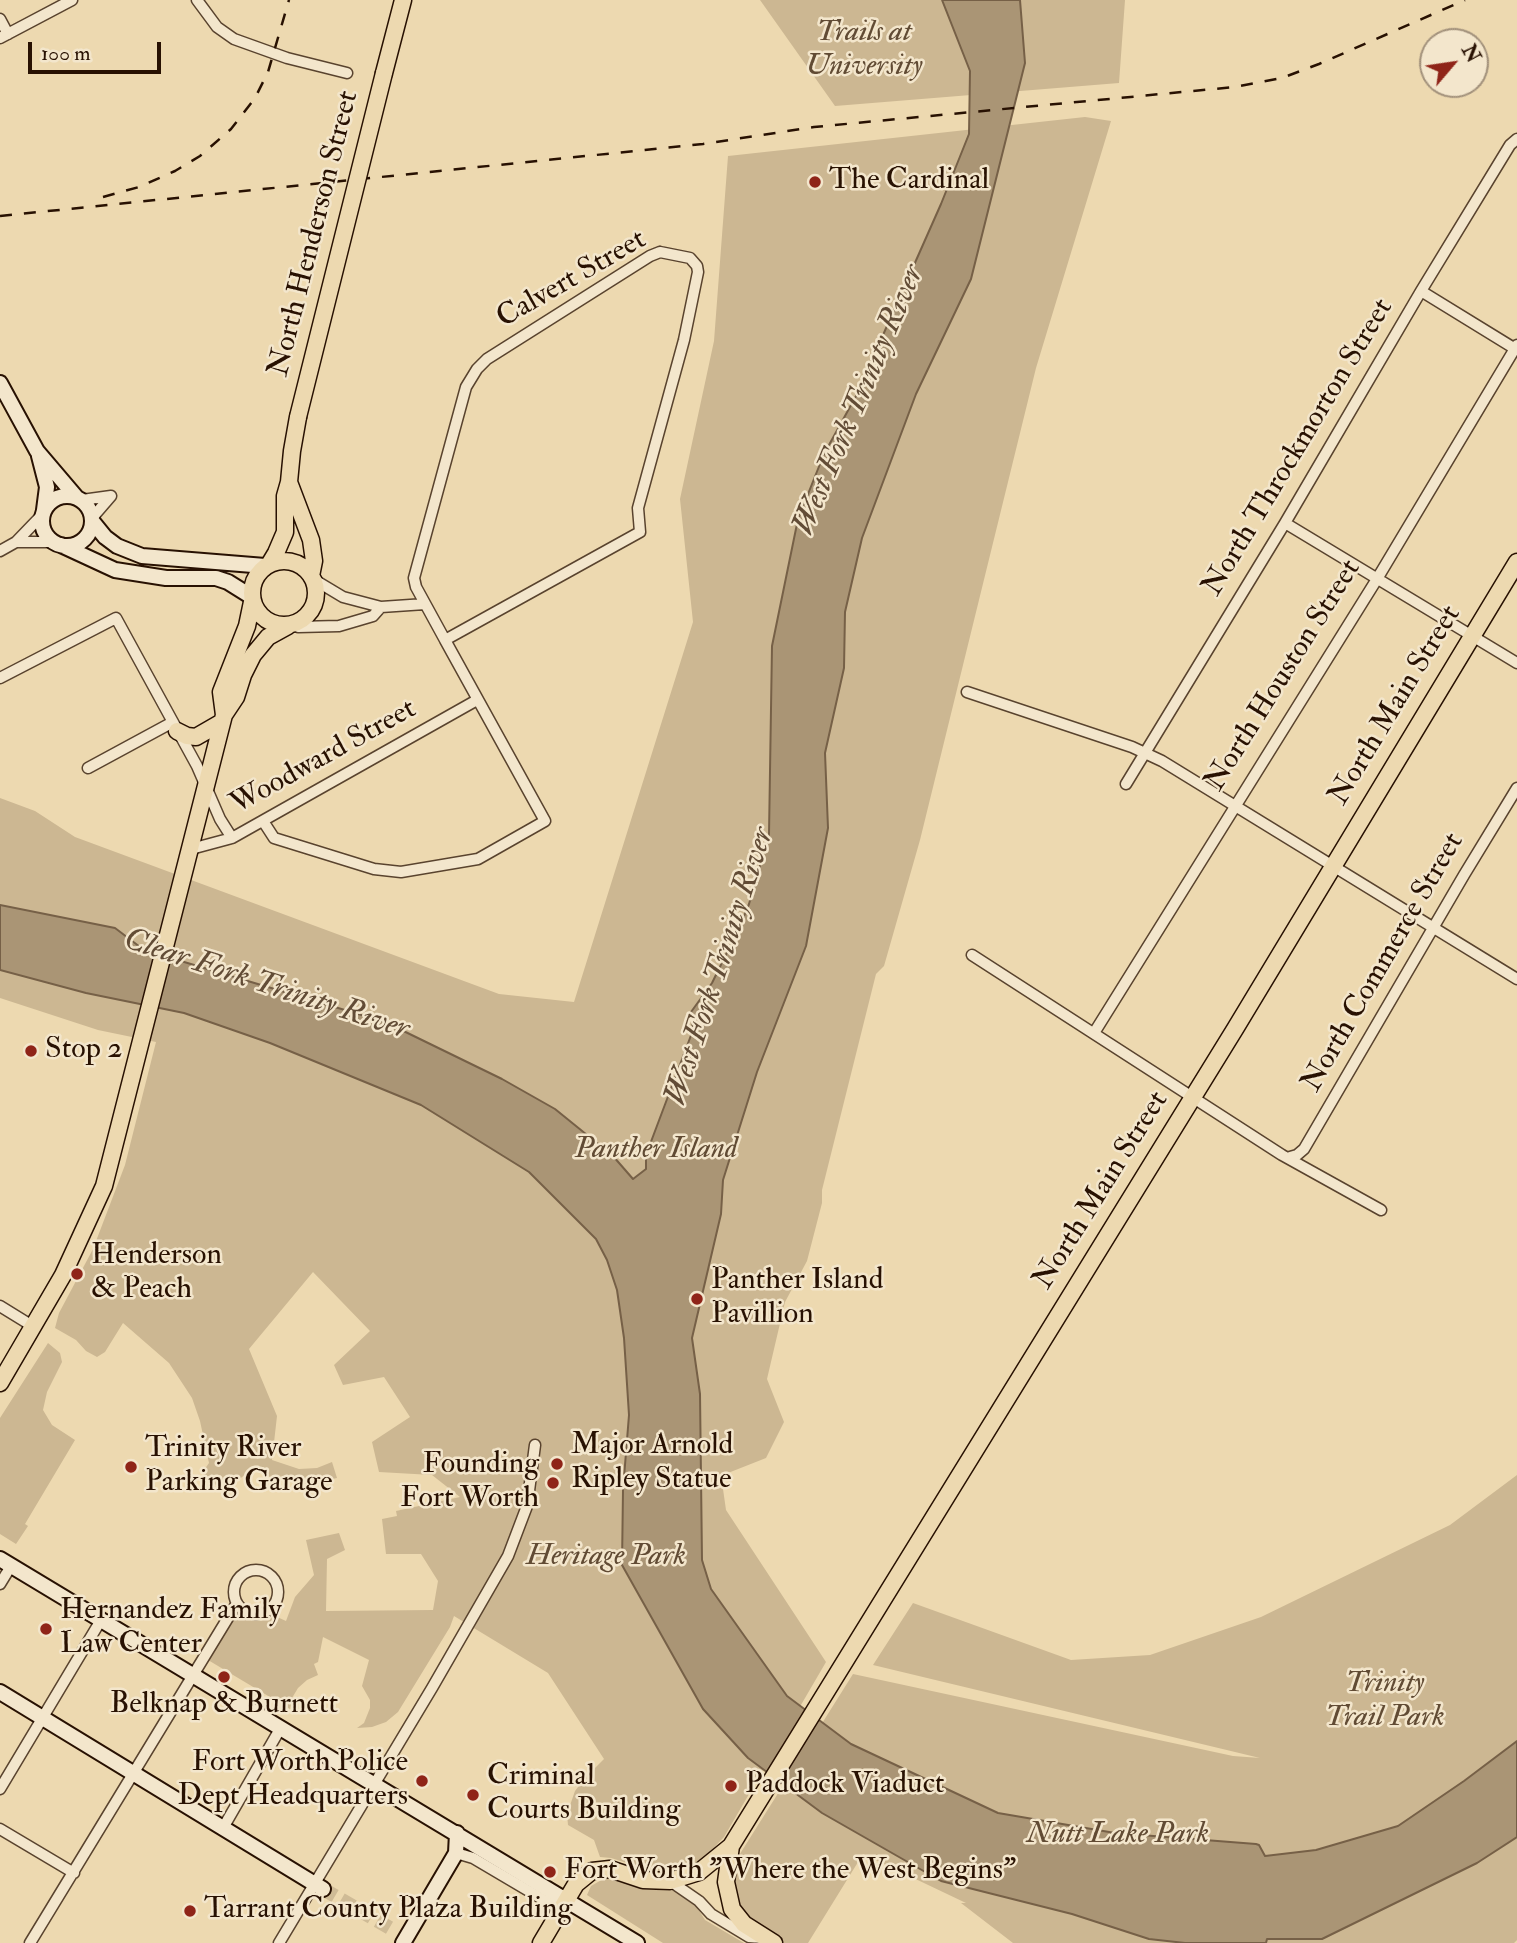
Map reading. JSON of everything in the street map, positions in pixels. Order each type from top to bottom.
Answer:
[{"type":"main road","name":"North Henderson Street","points":[[267,564],[276,553],[285,532],[285,496],[298,416],[403,0]]},
{"type":"main road","points":[[0,383],[37,451],[87,505],[92,520],[105,537],[117,546],[142,556],[267,564],[279,560],[295,562],[303,566],[312,578],[316,590],[316,601],[311,611],[303,619],[268,637],[253,655],[236,697],[223,719],[111,1161],[92,1215],[63,1275],[0,1383]]},
{"type":"main road","points":[[37,451],[47,488],[43,512],[44,530],[57,544],[115,570],[166,578],[216,578],[228,582],[252,600],[261,616],[271,622],[291,625]]},
{"type":"main road","name":"North Henderson Street","points":[[289,482],[311,540],[314,561],[312,578]]},
{"type":"main road","points":[[43,512],[59,496],[80,499]]},
{"type":"main road","points":[[57,544],[75,545],[83,541],[88,535],[92,520]]},
{"type":"main road","name":"North Main Street","points":[[732,1845],[1193,1096],[1517,562]]},
{"type":"main road","points":[[223,719],[221,692],[247,626],[255,577],[267,564]]},
{"type":"main road","points":[[175,726],[187,736],[196,737],[223,719]]},
{"type":"main road","points":[[5,1563],[457,1833],[564,1905],[637,1943]]},
{"type":"main road","points":[[0,1692],[319,1887]]},
{"type":"main road","points":[[405,1939],[457,1853],[457,1833]]},
{"type":"main road","points":[[541,1943],[581,1879],[597,1869],[610,1869],[650,1881],[670,1881],[699,1872],[732,1845]]},
{"type":"main road","points":[[732,1845],[726,1882],[729,1900],[737,1917],[770,1940]]},
{"type":"street","points":[[0,19],[4,36],[72,0]]},
{"type":"street","points":[[197,0],[217,27],[234,39],[288,58],[347,73]]},
{"type":"street","name":"North Throckmorton Street","points":[[1126,784],[1285,523],[1420,290],[1510,145],[1517,139]]},
{"type":"street","name":"Calvert Street","points":[[263,821],[274,838],[374,869],[401,872],[478,859],[545,821],[425,604],[414,578],[466,387],[481,364],[655,253],[667,252],[690,258],[697,266],[698,272],[684,340],[638,508],[640,532],[445,640]]},
{"type":"street","points":[[1420,290],[1516,348]]},
{"type":"street","name":"North Houston Street","points":[[1094,1033],[1377,579],[1516,348]]},
{"type":"street","points":[[80,499],[111,496],[92,520]]},
{"type":"street","points":[[0,551],[16,542],[43,512]]},
{"type":"street","points":[[1285,523],[1517,663]]},
{"type":"street","points":[[16,542],[57,544]]},
{"type":"street","points":[[312,578],[344,597],[380,607],[425,604]]},
{"type":"street","points":[[291,625],[339,626],[373,616],[380,607]]},
{"type":"street","points":[[0,678],[116,618],[197,766],[232,838]]},
{"type":"street","points":[[967,692],[1145,753],[1177,769],[1517,979]]},
{"type":"street","name":"Woodward Street","points":[[191,849],[232,838],[477,700]]},
{"type":"street","points":[[88,768],[175,726]]},
{"type":"street","name":"North Commerce Street","points":[[1290,1157],[1304,1149],[1517,788]]},
{"type":"street","points":[[972,955],[1282,1155],[1290,1157],[1381,1210]]},
{"type":"street","points":[[0,1306],[34,1327]]},
{"type":"street","points":[[279,1943],[319,1887],[373,1784],[511,1549],[524,1518],[530,1494],[535,1445]]},
{"type":"street","points":[[0,1584],[5,1563]]},
{"type":"street","points":[[30,1943],[237,1603],[234,1588],[242,1574],[264,1571],[276,1581],[276,1603],[264,1613],[248,1613],[237,1603]]},
{"type":"street","points":[[0,1789],[101,1620]]},
{"type":"street","points":[[223,1828],[280,1729]]},
{"type":"street","points":[[0,1829],[74,1873]]},
{"type":"street","points":[[457,1853],[473,1858],[564,1905]]},
{"type":"street","points":[[670,1881],[699,1901],[711,1914],[749,1937],[770,1940]]},
{"type":"green space","name":"Trails at University","points":[[760,0],[1125,0],[1119,83],[835,106]]},
{"type":"green space","name":"Panther Island","points":[[1085,117],[1111,121],[1036,368],[920,840],[884,966],[876,974],[807,1261],[785,1302],[767,1379],[784,1422],[766,1458],[728,1473],[722,1482],[726,1510],[826,1662],[724,1837],[703,1859],[675,1871],[653,1871],[600,1857],[594,1840],[568,1825],[567,1814],[575,1791],[604,1759],[548,1673],[454,1616],[398,1712],[386,1722],[372,1727],[357,1728],[364,1723],[370,1708],[370,1700],[362,1686],[369,1660],[323,1637],[318,1662],[314,1664],[318,1675],[298,1688],[290,1709],[208,1660],[236,1617],[260,1621],[275,1616],[286,1621],[295,1597],[314,1575],[306,1540],[339,1533],[345,1550],[327,1559],[326,1611],[433,1610],[438,1581],[421,1554],[386,1554],[382,1519],[397,1516],[396,1511],[460,1497],[432,1475],[379,1472],[372,1442],[410,1417],[384,1377],[343,1385],[334,1365],[370,1331],[313,1272],[249,1349],[277,1416],[272,1460],[299,1469],[317,1468],[332,1462],[337,1478],[308,1484],[279,1481],[253,1469],[223,1491],[202,1473],[209,1463],[200,1421],[192,1398],[169,1363],[123,1323],[105,1352],[97,1357],[55,1328],[59,1313],[93,1249],[125,1165],[156,1042],[98,1030],[0,998],[0,798],[35,811],[75,837],[499,994],[574,1002],[693,622],[680,499],[714,341],[728,156]]},
{"type":"green space","points":[[48,1343],[60,1353],[62,1362],[47,1392],[43,1410],[52,1425],[75,1440],[16,1544],[0,1534],[0,1418]]},
{"type":"green space","points":[[1517,1475],[1517,1940],[1514,1943],[1013,1943],[961,1903],[966,1903],[863,1854],[808,1943],[784,1943],[753,1923],[740,1909],[735,1898],[733,1869],[738,1857],[853,1674],[1233,1756],[1260,1758],[873,1665],[913,1603],[1071,1660],[1150,1655],[1261,1617],[1450,1525]]},
{"type":"green space","points":[[605,1878],[616,1878],[641,1889],[675,1891],[695,1904],[705,1920],[744,1943],[663,1943],[587,1895],[591,1886]]},
{"type":"water","name":"West Fork Trinity River","points":[[942,0],[1020,0],[1025,63],[971,279],[916,394],[862,538],[845,612],[844,668],[825,753],[828,828],[806,946],[757,1072],[723,1180],[721,1214],[692,1338],[700,1394],[702,1560],[711,1589],[787,1696],[851,1744],[998,1813],[1115,1833],[1256,1844],[1265,1856],[1316,1850],[1398,1826],[1517,1741],[1517,1837],[1477,1863],[1322,1939],[1267,1939],[1266,1943],[1185,1943],[1149,1939],[1072,1914],[941,1881],[822,1813],[748,1758],[703,1709],[622,1565],[623,1490],[629,1415],[624,1338],[617,1290],[607,1260],[596,1239],[529,1172],[421,1105],[270,1043],[184,1013],[86,993],[0,970],[0,905],[115,928],[144,950],[385,1022],[502,1079],[555,1109],[613,1156],[633,1179],[646,1169],[646,1155],[693,1030],[691,1012],[712,983],[739,928],[749,904],[769,834],[772,646],[798,519],[824,454],[856,396],[969,134],[970,71]]},
{"type":"tunnel","points":[[323,1889],[395,1931]]},
{"type":"railway","points":[[103,197],[139,187],[175,171],[200,156],[231,129],[255,98],[268,72],[289,0]]},
{"type":"railway","points":[[0,216],[703,144],[814,127],[1235,87],[1282,78],[1465,0]]},
{"type":"place","name":"The Cardinal","points":[[815,182]]},
{"type":"place","name":"Stop 2","points":[[31,1051]]},
{"type":"place","name":"Henderson & Peach","points":[[77,1274]]},
{"type":"place","name":"Panther Island Pavillion","points":[[697,1299]]},
{"type":"place","name":"Major Arnold Ripley Statue","points":[[557,1464]]},
{"type":"place","name":"Trinity River Parking Garage","points":[[131,1467]]},
{"type":"place","name":"Founding Fort Worth","points":[[553,1483]]},
{"type":"place","name":"Hernandez Family Law Center","points":[[46,1629]]},
{"type":"place","name":"Belknap & Burnett","points":[[224,1677]]},
{"type":"place","name":"Fort Worth Police Dept Headquarters","points":[[422,1781]]},
{"type":"place","name":"Paddock Viaduct","points":[[731,1786]]},
{"type":"place","name":"Criminal Courts Building","points":[[473,1795]]},
{"type":"place","name":"Fort Worth \"Where the West Begins\"","points":[[550,1872]]},
{"type":"place","name":"Tarrant County Plaza Building","points":[[190,1911]]},
{"type":"water label","name":"Clear Fork Trinity River","points":[[266,986]]},
{"type":"park label","name":"Heritage Park","points":[[606,1558]]},
{"type":"park label","name":"Trinity Trail Park","points":[[1385,1702]]},
{"type":"park label","name":"Nutt Lake Park","points":[[1118,1836]]}]
